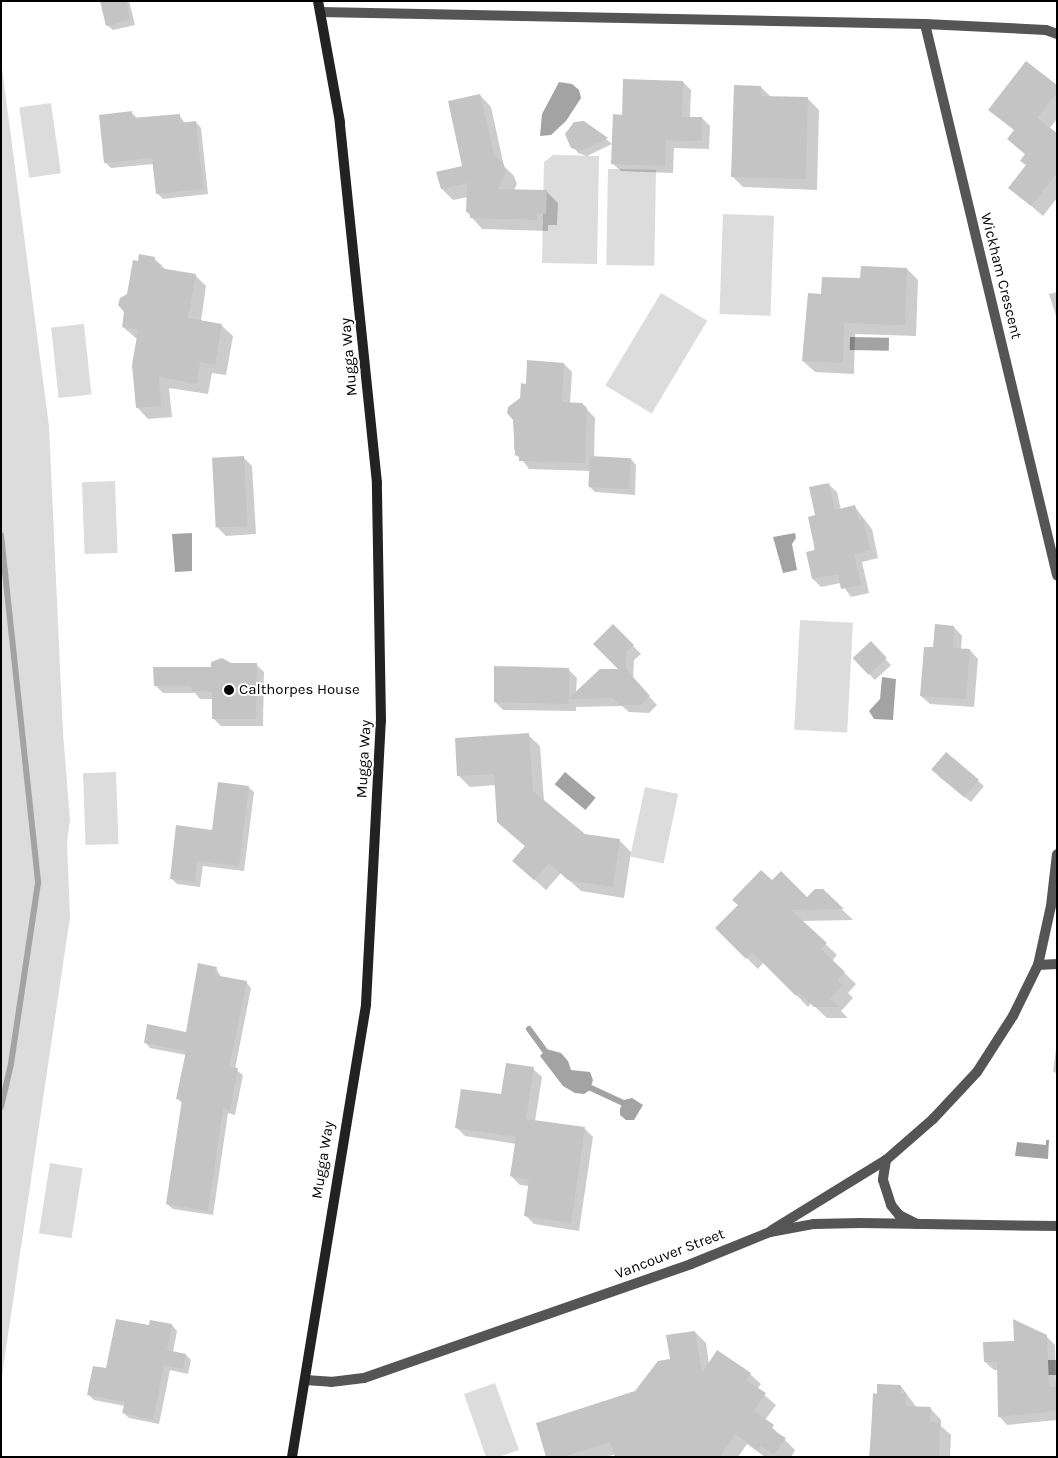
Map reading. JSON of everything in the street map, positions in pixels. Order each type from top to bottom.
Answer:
[{"type":"main road","name":"Mugga Way","points":[[292,1457],[306,1380],[343,1127],[366,1004],[381,721],[377,482],[341,132],[318,1]]},
{"type":"street","points":[[320,12],[925,24],[1046,30],[1057,34]]},
{"type":"street","name":"Wickham Crescent","points":[[925,24],[1053,536],[1057,575]]},
{"type":"street","points":[[770,1232],[886,1160],[933,1119],[976,1072],[1013,1016],[1038,965],[1051,906],[1057,854]]},
{"type":"street","points":[[1038,965],[1057,964]]},
{"type":"street","points":[[886,1160],[883,1180],[891,1205],[900,1215],[920,1225]]},
{"type":"street","name":"Vancouver Street","points":[[306,1380],[331,1382],[364,1378],[682,1267],[770,1232],[814,1224],[1057,1226]]},
{"type":"shaded area","points":[[1,61],[49,426],[63,733],[70,820],[67,842],[70,917],[1,1382]]},
{"type":"shaded area","points":[[559,82],[572,84],[579,90],[581,98],[566,121],[551,135],[540,136],[542,114]]},
{"type":"shaded area","points":[[51,103],[61,173],[29,178],[19,107]]},
{"type":"shaded area","points":[[553,155],[599,156],[597,264],[542,263],[544,162]]},
{"type":"shaded area","points":[[608,169],[656,170],[654,266],[606,265]]},
{"type":"shaded area","points":[[723,214],[774,216],[770,316],[720,314]]},
{"type":"shaded area","points":[[661,293],[707,321],[652,413],[605,386]]},
{"type":"shaded area","points":[[84,324],[91,395],[59,398],[51,327]]},
{"type":"shaded area","points":[[850,337],[889,338],[889,351],[850,350]]},
{"type":"shaded area","points":[[115,481],[118,553],[85,554],[82,482]]},
{"type":"shaded area","points":[[192,533],[192,571],[175,572],[172,534]]},
{"type":"shaded area","points":[[795,533],[796,538],[792,544],[797,570],[783,573],[773,537]]},
{"type":"shaded area","points":[[800,620],[853,623],[847,733],[794,730]]},
{"type":"shaded area","points":[[882,677],[896,679],[893,720],[874,719],[869,711],[880,699]]},
{"type":"shaded area","points":[[116,772],[119,844],[86,845],[83,773]]},
{"type":"shaded area","points":[[565,772],[596,798],[585,810],[555,784]]},
{"type":"shaded area","points":[[645,787],[678,794],[663,864],[630,856]]},
{"type":"shaded area","points":[[546,1049],[561,1053],[568,1061],[571,1070],[590,1072],[593,1080],[590,1090],[584,1094],[575,1093],[563,1086],[540,1056]]},
{"type":"shaded area","points":[[632,1098],[643,1105],[634,1120],[626,1120],[620,1115],[620,1109],[624,1100]]},
{"type":"shaded area","points":[[1046,1140],[1049,1140],[1048,1159],[1015,1156],[1017,1142],[1046,1145]]},
{"type":"shaded area","points":[[50,1163],[83,1168],[71,1238],[39,1233]]},
{"type":"shaded area","points":[[1035,1360],[1057,1360],[1057,1375],[1035,1375]]},
{"type":"shaded area","points":[[495,1383],[519,1450],[499,1457],[486,1457],[464,1394]]},
{"type":"building","points":[[100,1],[126,1],[130,20],[106,26]]},
{"type":"building","points":[[1026,61],[1057,85],[1057,93],[1037,118],[1057,133],[1057,173],[1031,206],[1008,188],[1026,165],[1020,161],[1025,154],[1007,139],[1014,130],[988,110]]},
{"type":"building","points":[[623,79],[683,81],[682,117],[702,117],[702,141],[666,140],[665,166],[611,164],[613,114],[622,115]]},
{"type":"building","points":[[734,85],[761,86],[761,96],[808,97],[806,179],[731,177]]},
{"type":"building","points":[[480,94],[494,155],[503,163],[506,172],[498,189],[547,190],[546,214],[537,214],[537,220],[470,218],[470,212],[466,212],[467,183],[441,189],[436,172],[462,166],[448,101]]},
{"type":"building","points":[[132,111],[132,118],[180,114],[180,123],[196,121],[203,189],[156,194],[152,158],[104,163],[99,115]]},
{"type":"building","points":[[584,121],[608,138],[581,151],[571,148],[565,134],[574,122]]},
{"type":"building","points":[[139,254],[155,257],[154,263],[161,264],[160,268],[196,274],[188,318],[222,324],[215,365],[200,362],[197,384],[159,377],[161,406],[136,408],[132,365],[138,330],[122,327],[124,312],[118,305],[120,298],[127,294],[133,260],[138,261]]},
{"type":"building","points":[[861,266],[907,268],[905,325],[844,323],[843,363],[802,361],[808,293],[821,294],[822,277],[860,278]]},
{"type":"building","points":[[527,360],[564,363],[562,402],[582,403],[587,408],[585,463],[519,461],[519,457],[515,455],[513,420],[507,413],[508,407],[520,398],[521,383],[526,384]]},
{"type":"building","points":[[244,456],[248,526],[216,528],[212,458]]},
{"type":"building","points":[[590,456],[631,458],[629,489],[588,487]]},
{"type":"building","points":[[829,483],[835,510],[855,505],[859,520],[863,519],[870,550],[854,554],[861,585],[841,589],[838,574],[812,579],[806,552],[815,550],[808,517],[815,515],[809,487]]},
{"type":"building","points":[[613,624],[634,645],[626,652],[626,669],[650,696],[641,705],[619,705],[613,698],[569,699],[568,704],[494,702],[494,666],[569,668],[569,698],[600,669],[618,669],[593,644]]},
{"type":"building","points":[[935,624],[954,626],[953,648],[970,649],[966,699],[920,696],[924,647],[933,647]]},
{"type":"building","points":[[871,641],[887,658],[868,675],[853,658]]},
{"type":"building","points":[[222,658],[231,663],[257,663],[256,719],[212,719],[212,692],[192,691],[191,686],[154,686],[153,667],[211,667],[211,662]]},
{"type":"building","points":[[529,733],[533,791],[585,834],[620,839],[613,887],[568,880],[549,863],[534,880],[512,861],[525,846],[497,822],[494,774],[457,776],[455,738]]},
{"type":"building","points":[[946,752],[979,780],[964,797],[931,770]]},
{"type":"building","points":[[218,782],[249,786],[239,866],[197,861],[195,882],[170,879],[176,825],[212,830]]},
{"type":"building","points":[[761,870],[772,880],[781,871],[807,897],[815,889],[823,889],[844,909],[791,910],[827,943],[821,949],[845,972],[837,981],[843,985],[830,999],[839,1007],[814,1007],[799,993],[796,996],[752,952],[746,959],[715,928],[738,905],[732,900]]},
{"type":"building","points":[[198,963],[217,967],[215,975],[247,981],[229,1067],[238,1068],[230,1110],[223,1108],[208,1211],[166,1204],[182,1100],[176,1099],[186,1051],[144,1043],[147,1024],[186,1032]]},
{"type":"building","points":[[506,1063],[534,1067],[526,1119],[585,1127],[571,1223],[524,1216],[529,1180],[510,1176],[516,1137],[455,1128],[461,1089],[501,1094]]},
{"type":"building","points":[[116,1319],[149,1325],[150,1320],[172,1324],[167,1350],[186,1354],[183,1369],[164,1365],[153,1420],[122,1413],[125,1402],[87,1395],[93,1366],[106,1368]]},
{"type":"building","points":[[1013,1319],[1047,1335],[1049,1387],[1057,1386],[1057,1411],[998,1417],[997,1362],[984,1362],[983,1342],[1014,1341]]},
{"type":"building","points":[[695,1331],[702,1373],[717,1350],[751,1373],[746,1380],[766,1393],[754,1411],[774,1425],[771,1429],[786,1438],[774,1455],[761,1446],[758,1450],[735,1434],[720,1457],[615,1457],[610,1442],[563,1457],[546,1457],[536,1423],[635,1391],[658,1361],[670,1359],[666,1335]]},
{"type":"building","points":[[877,1384],[901,1385],[901,1393],[906,1393],[906,1406],[931,1407],[930,1422],[940,1423],[939,1457],[870,1457],[873,1393],[877,1394]]},
{"type":"waterway","points":[[1,535],[38,883],[11,1064],[1,1107]]},
{"type":"waterway","points":[[529,1029],[544,1050]]},
{"type":"waterway","points":[[591,1088],[623,1103]]},
{"type":"place","name":"Calthorpes House","points":[[229,690]]}]
